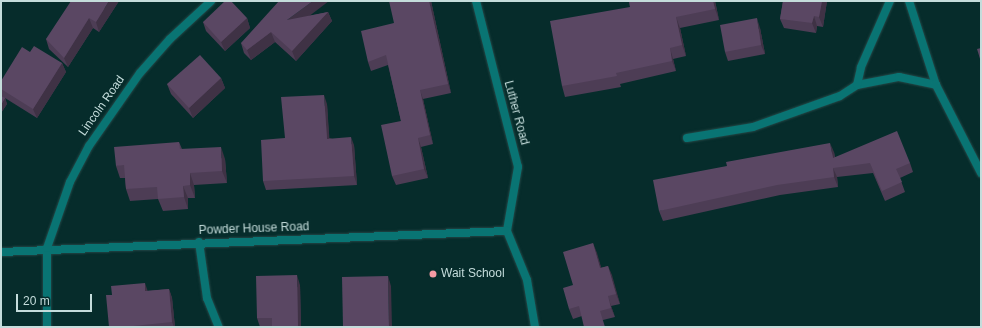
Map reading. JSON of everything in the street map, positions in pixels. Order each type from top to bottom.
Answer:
[{"type":"street","name":"Lincoln Road","points":[[47,327],[47,248],[70,182],[114,107],[170,39],[210,1]]},
{"type":"street","name":"Luther Road","points":[[476,1],[518,167],[507,231]]},
{"type":"street","points":[[857,85],[861,67],[890,1]]},
{"type":"street","points":[[909,1],[936,85],[981,173]]},
{"type":"street","points":[[687,138],[753,127],[840,96],[857,85],[899,77],[936,85]]},
{"type":"street","name":"Powder House Road","points":[[1,252],[47,248],[507,231]]},
{"type":"street","points":[[507,231],[527,280],[535,327]]},
{"type":"street","points":[[200,242],[207,298],[219,327]]},
{"type":"building","points":[[71,1],[109,1],[96,22],[89,18],[64,58],[46,39]]},
{"type":"building","points":[[225,1],[231,1],[247,18],[221,42],[203,22]]},
{"type":"building","points":[[279,1],[313,1],[287,20],[328,12],[292,51],[271,32],[247,50],[241,43]]},
{"type":"building","points":[[389,1],[429,1],[448,84],[420,90],[430,135],[418,138],[424,169],[392,176],[381,125],[401,121],[386,55],[368,62],[361,31],[394,23]]},
{"type":"building","points":[[629,1],[713,1],[715,9],[676,17],[682,45],[670,48],[672,61],[616,73],[617,76],[562,86],[550,21],[630,7]]},
{"type":"building","points":[[783,1],[822,1],[819,17],[814,16],[812,23],[780,19]]},
{"type":"building","points":[[757,18],[761,45],[725,52],[720,25]]},
{"type":"building","points":[[34,46],[62,63],[33,109],[1,89],[1,81],[22,47],[30,52]]},
{"type":"building","points":[[981,48],[981,62],[977,49]]},
{"type":"building","points":[[200,55],[221,78],[189,108],[167,84]]},
{"type":"building","points":[[324,95],[327,139],[351,137],[354,176],[263,181],[261,140],[285,138],[281,97]]},
{"type":"building","points":[[1,96],[5,98],[1,105]]},
{"type":"building","points":[[897,131],[910,163],[896,169],[902,182],[882,191],[870,163],[833,168],[834,177],[777,185],[659,211],[653,180],[727,166],[726,162],[830,143],[833,158]]},
{"type":"building","points":[[179,142],[180,149],[221,147],[222,171],[190,173],[190,185],[183,186],[184,197],[158,199],[157,187],[126,189],[124,165],[116,166],[114,147]]},
{"type":"building","points":[[593,243],[600,268],[608,266],[616,294],[608,296],[611,308],[600,311],[605,327],[584,327],[579,306],[569,309],[563,288],[573,285],[563,252]]},
{"type":"building","points":[[297,275],[298,327],[272,327],[272,318],[257,318],[256,276]]},
{"type":"building","points":[[388,276],[389,327],[343,327],[342,277]]},
{"type":"building","points":[[145,283],[145,291],[169,289],[172,322],[109,327],[106,295],[112,295],[111,286]]},
{"type":"place","name":"Wait School","points":[[433,274]]}]
